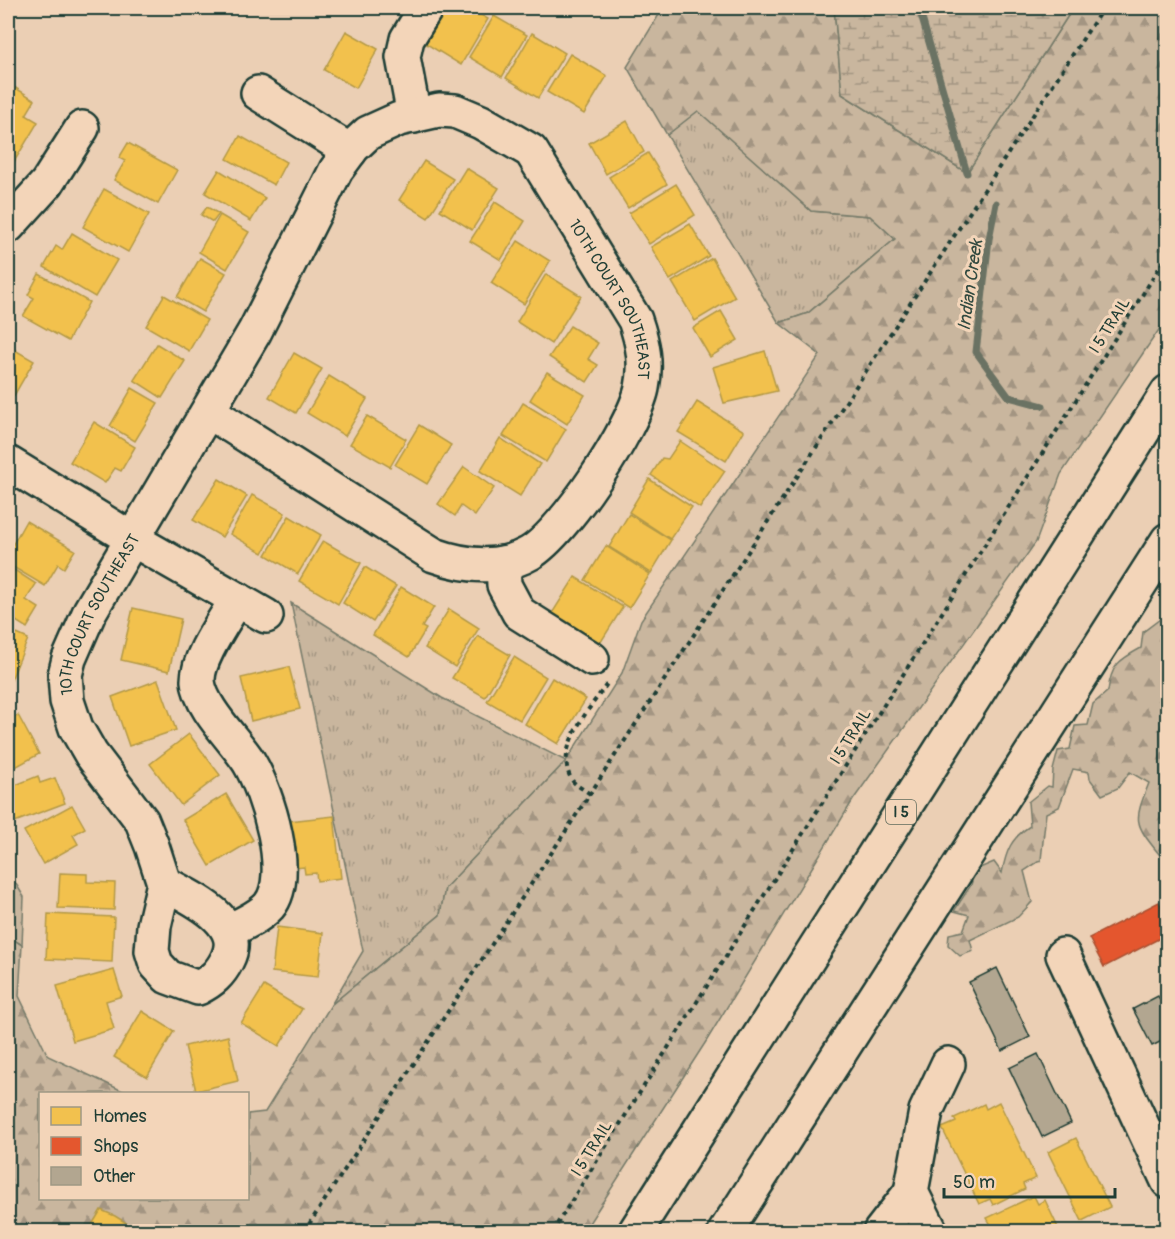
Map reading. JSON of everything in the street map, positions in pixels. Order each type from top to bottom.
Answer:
[{"type":"main road","points":[[414,116],[403,57],[407,39],[426,8]]},
{"type":"main road","points":[[258,93],[350,151]]},
{"type":"main road","name":"10TH COURT SOUTHEAST","points":[[164,883],[142,821],[91,754],[76,728],[67,701],[65,675],[69,659],[90,611],[255,331],[336,170],[350,151],[368,133],[399,119],[439,110],[455,111],[481,122],[531,151],[635,320],[643,345],[642,389],[633,416],[570,516],[555,533],[530,553],[503,563],[481,566],[457,563],[434,555],[208,411]]},
{"type":"main road","points":[[8,226],[47,183],[82,128]]},
{"type":"main road","name":"I 5","points":[[635,1232],[1167,392]]},
{"type":"main road","points":[[8,463],[132,539],[266,616]]},
{"type":"main road","points":[[725,1232],[1167,540]]},
{"type":"main road","points":[[503,563],[504,585],[519,613],[592,659]]},
{"type":"main road","points":[[230,930],[248,922],[269,906],[278,888],[279,862],[266,799],[259,781],[241,750],[200,693],[198,679],[214,637],[237,599]]},
{"type":"main road","points":[[164,883],[198,902],[230,930],[233,949],[213,980],[198,988],[168,977],[156,964],[152,951],[154,926],[164,883]]},
{"type":"main road","points":[[1063,955],[1167,1181]]},
{"type":"main road","points":[[880,1232],[911,1192],[926,1111],[948,1064]]},
{"type":"main road","points":[[911,1192],[931,1232]]},
{"type":"path","points":[[304,1232],[1103,8]]},
{"type":"path","name":"I 5 TRAIL","points":[[552,1232],[1167,254]]},
{"type":"path","points":[[590,794],[572,780],[566,761],[568,740],[609,681],[610,674],[592,659]]},
{"type":"green space","points":[[663,8],[834,8],[842,94],[967,173],[1073,8],[1167,8],[1167,318],[1061,474],[1036,542],[853,800],[707,1040],[584,1231],[8,1231],[8,936],[22,945],[19,996],[48,1056],[125,1092],[39,1092],[39,1200],[249,1200],[249,1114],[265,1112],[331,1005],[440,915],[445,888],[566,761],[622,673],[641,620],[820,355],[779,323],[808,313],[895,239],[870,216],[811,211],[698,111],[667,135],[627,67]]},
{"type":"green space","points":[[834,8],[1073,8],[967,173],[842,94]]},
{"type":"green space","points":[[698,110],[811,211],[870,216],[895,239],[808,313],[779,323],[667,135]]},
{"type":"green space","points":[[1167,599],[1167,855],[1159,854],[1140,827],[1139,814],[1149,783],[1130,772],[1118,788],[1102,795],[1090,779],[1089,772],[1073,769],[1059,807],[1046,813],[1041,860],[1024,871],[1032,902],[1018,917],[970,940],[973,951],[960,956],[948,945],[949,934],[963,931],[969,915],[954,911],[971,885],[975,870],[994,862],[1002,873],[1010,846],[1018,835],[1030,826],[1028,802],[1048,786],[1052,787],[1053,770],[1058,751],[1070,749],[1075,726],[1088,725],[1093,704],[1108,691],[1111,675],[1117,664],[1141,648],[1143,632],[1160,619]]},
{"type":"green space","points":[[291,603],[442,698],[566,761],[445,888],[440,915],[331,1005],[363,951]]},
{"type":"green space","points":[[8,871],[24,897],[22,945],[8,936]]},
{"type":"building: Homes","points":[[447,8],[469,8],[488,19],[461,65],[425,43]]},
{"type":"building: Homes","points":[[494,16],[527,35],[502,77],[469,57]]},
{"type":"building: Homes","points":[[346,31],[378,49],[356,88],[324,70]]},
{"type":"building: Homes","points":[[532,33],[565,53],[538,98],[506,78]]},
{"type":"building: Homes","points":[[570,54],[607,76],[584,114],[547,92]]},
{"type":"building: Homes","points":[[14,87],[35,100],[26,115],[38,122],[11,167],[8,165],[8,97]]},
{"type":"building: Homes","points":[[627,121],[644,152],[606,174],[589,143]]},
{"type":"building: Homes","points":[[240,136],[286,162],[274,185],[227,159]]},
{"type":"building: Homes","points":[[128,143],[177,170],[158,204],[114,180],[125,161],[119,158]]},
{"type":"building: Homes","points":[[648,153],[667,184],[628,208],[609,177]]},
{"type":"building: Homes","points":[[424,161],[453,179],[428,218],[399,200]]},
{"type":"building: Homes","points":[[466,168],[499,188],[472,230],[440,210]]},
{"type":"building: Homes","points":[[219,170],[265,198],[251,221],[205,193]]},
{"type":"building: Homes","points":[[676,184],[695,215],[649,244],[629,213]]},
{"type":"building: Homes","points":[[104,189],[149,214],[128,252],[83,227]]},
{"type":"building: Homes","points":[[495,202],[525,221],[501,260],[470,241]]},
{"type":"building: Homes","points":[[207,207],[219,214],[213,222],[201,215]]},
{"type":"building: Homes","points":[[220,215],[249,232],[227,269],[199,252]]},
{"type":"building: Homes","points":[[690,224],[709,256],[670,280],[651,247]]},
{"type":"building: Homes","points":[[72,233],[117,260],[95,297],[44,267],[56,246],[62,250]]},
{"type":"building: Homes","points":[[518,241],[550,261],[524,304],[491,283]]},
{"type":"building: Homes","points":[[200,258],[226,273],[203,312],[177,297]]},
{"type":"building: Homes","points":[[712,258],[735,297],[695,321],[672,282]]},
{"type":"building: Homes","points":[[39,274],[89,302],[68,341],[23,316],[34,298],[28,295]]},
{"type":"building: Homes","points":[[546,274],[581,296],[551,344],[517,322]]},
{"type":"building: Homes","points":[[164,295],[207,320],[189,351],[146,326]]},
{"type":"building: Homes","points":[[721,311],[738,340],[710,357],[693,328]]},
{"type":"building: Homes","points":[[570,326],[598,343],[588,359],[598,365],[587,382],[549,357]]},
{"type":"building: Homes","points":[[157,344],[185,361],[162,398],[134,380]]},
{"type":"building: Homes","points":[[8,346],[34,361],[12,399],[8,397]]},
{"type":"building: Homes","points":[[765,351],[777,391],[724,403],[713,367]]},
{"type":"building: Homes","points":[[294,353],[322,369],[296,413],[269,397]]},
{"type":"building: Homes","points":[[547,372],[585,395],[567,424],[530,400]]},
{"type":"building: Homes","points":[[329,376],[367,399],[345,436],[307,413]]},
{"type":"building: Homes","points":[[132,388],[158,403],[135,441],[110,426]]},
{"type":"building: Homes","points":[[697,402],[744,431],[726,461],[678,432]]},
{"type":"building: Homes","points":[[523,403],[566,429],[546,462],[503,436]]},
{"type":"building: Homes","points":[[367,416],[406,439],[390,467],[350,444]]},
{"type":"building: Homes","points":[[94,422],[135,447],[121,471],[115,468],[105,483],[70,462]]},
{"type":"building: Homes","points":[[419,425],[451,445],[427,484],[395,465]]},
{"type":"building: Homes","points":[[500,438],[540,464],[520,496],[480,471]]},
{"type":"building: Homes","points":[[680,441],[725,471],[700,508],[651,475],[662,458],[668,459]]},
{"type":"building: Homes","points":[[464,467],[494,488],[475,516],[461,506],[455,516],[438,504]]},
{"type":"building: Homes","points":[[219,479],[247,496],[222,537],[193,520]]},
{"type":"building: Homes","points":[[649,479],[692,507],[670,539],[629,512]]},
{"type":"building: Homes","points":[[252,495],[285,513],[263,553],[230,534]]},
{"type":"building: Homes","points":[[629,514],[671,540],[651,573],[609,547]]},
{"type":"building: Homes","points":[[289,516],[321,535],[298,574],[266,555]]},
{"type":"building: Homes","points":[[26,521],[75,550],[64,568],[58,564],[45,586],[8,564],[8,553]]},
{"type":"building: Homes","points":[[323,541],[361,563],[338,604],[299,581]]},
{"type":"building: Homes","points":[[606,546],[650,574],[629,608],[585,580]]},
{"type":"building: Homes","points":[[8,566],[36,584],[26,600],[39,608],[27,628],[8,616]]},
{"type":"building: Homes","points":[[365,567],[396,586],[373,622],[343,603]]},
{"type":"building: Homes","points":[[575,577],[623,607],[599,645],[551,615]]},
{"type":"building: Homes","points":[[401,587],[434,607],[422,627],[426,629],[409,657],[373,635]]},
{"type":"building: Homes","points":[[133,608],[181,619],[169,671],[121,660]]},
{"type":"building: Homes","points":[[449,609],[479,628],[455,667],[425,648]]},
{"type":"building: Homes","points":[[8,630],[28,639],[11,680],[8,679]]},
{"type":"building: Homes","points":[[478,636],[510,655],[485,697],[452,678]]},
{"type":"building: Homes","points":[[514,657],[546,677],[520,720],[487,701]]},
{"type":"building: Homes","points":[[289,667],[300,709],[251,721],[241,678]]},
{"type":"building: Homes","points":[[552,678],[586,699],[558,744],[525,724]]},
{"type":"building: Homes","points":[[158,680],[176,730],[129,746],[112,697]]},
{"type":"building: Homes","points":[[18,715],[39,754],[8,771],[8,721]]},
{"type":"building: Homes","points":[[189,734],[220,775],[181,805],[150,764]]},
{"type":"building: Homes","points":[[38,776],[40,783],[55,778],[65,803],[12,823],[8,811],[8,788]]},
{"type":"building: Homes","points":[[226,794],[253,840],[210,866],[183,820]]},
{"type":"building: Homes","points":[[72,805],[85,828],[73,835],[78,844],[43,864],[24,831]]},
{"type":"building: Homes","points":[[334,816],[341,878],[317,881],[316,873],[305,874],[304,867],[295,868],[289,821]]},
{"type":"building: Homes","points":[[60,873],[87,874],[87,882],[115,883],[114,910],[58,908]]},
{"type":"building: Homes","points":[[48,914],[114,917],[112,962],[46,959]]},
{"type":"building: Homes","points":[[277,927],[323,933],[318,977],[272,972]]},
{"type":"building: Homes","points":[[114,970],[122,996],[106,1001],[114,1029],[73,1041],[57,986]]},
{"type":"building: Homes","points":[[264,986],[302,1009],[279,1046],[241,1023]]},
{"type":"building: Homes","points":[[142,1011],[174,1031],[147,1077],[114,1057]]},
{"type":"building: Homes","points":[[228,1036],[238,1081],[196,1091],[185,1046]]},
{"type":"building: Homes","points":[[999,1102],[1036,1178],[1023,1184],[1025,1189],[993,1205],[990,1199],[979,1204],[942,1128],[956,1122],[954,1118],[984,1104],[986,1109]]},
{"type":"building: Homes","points":[[1076,1138],[1110,1207],[1082,1221],[1048,1152]]},
{"type":"building: Homes","points":[[1034,1196],[1038,1204],[1045,1200],[1060,1232],[984,1232],[983,1229],[991,1225],[987,1218]]},
{"type":"building: Homes","points":[[101,1210],[141,1232],[94,1232],[90,1228]]},
{"type":"building: Shops","points":[[1159,902],[1168,919],[1168,934],[1104,967],[1089,938]]},
{"type":"building: Other","points":[[997,968],[1030,1037],[1002,1051],[969,982]]},
{"type":"building: Other","points":[[1158,996],[1168,1015],[1168,1038],[1152,1046],[1133,1009]]},
{"type":"building: Other","points":[[1038,1054],[1071,1123],[1042,1137],[1009,1068]]},
{"type":"waterway","name":"Indian Creek","points":[[919,8],[967,173]]},
{"type":"waterway","name":"Indian Creek","points":[[996,203],[989,239],[976,352],[1009,397],[1043,406]]}]
